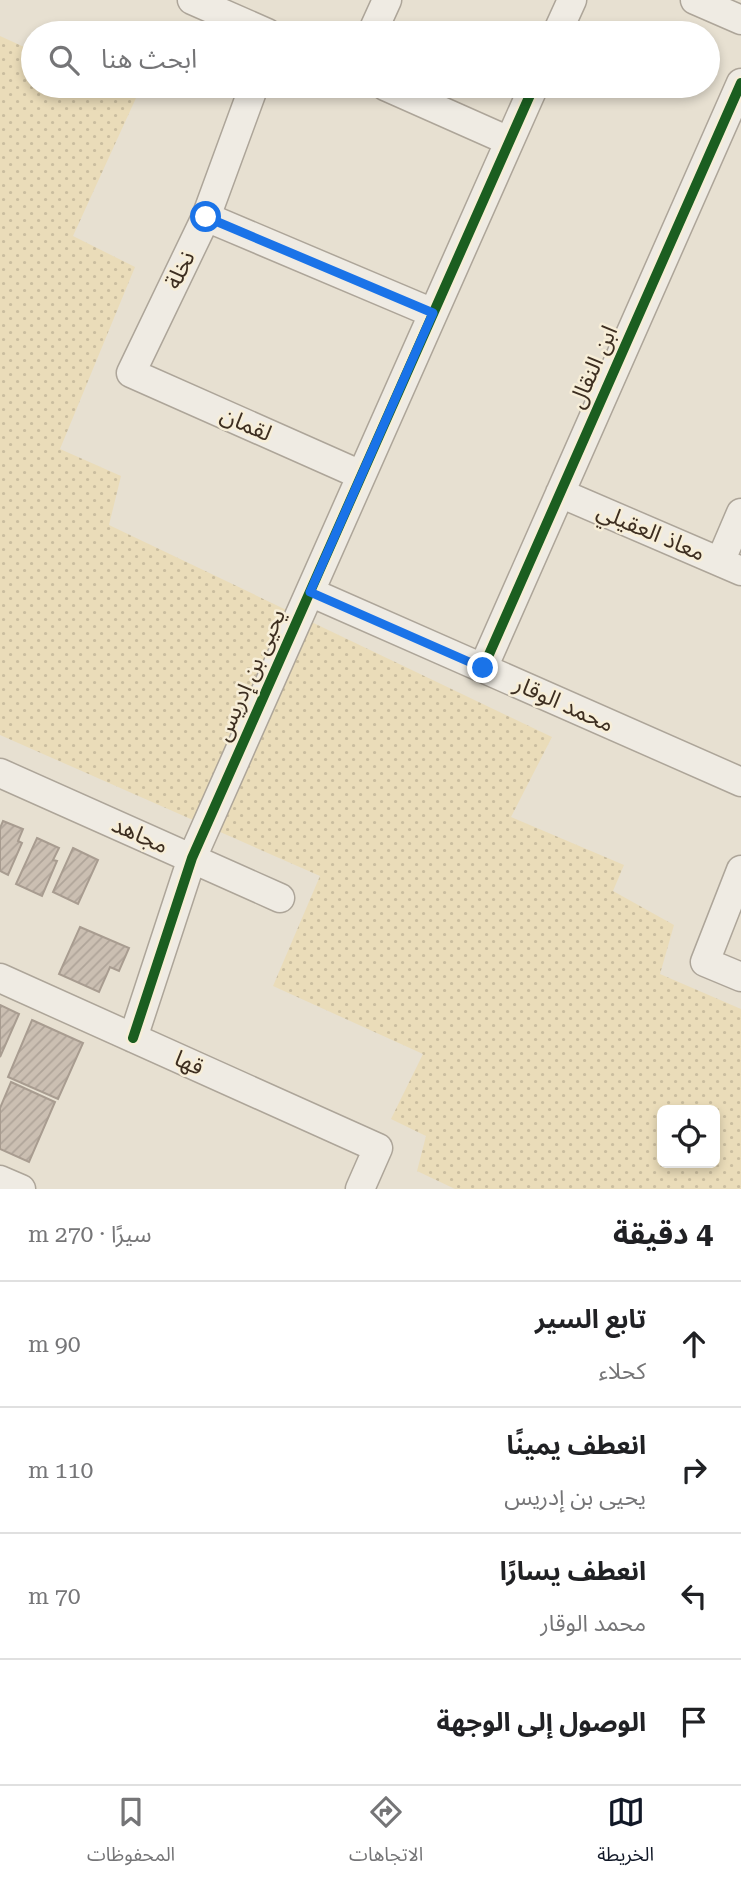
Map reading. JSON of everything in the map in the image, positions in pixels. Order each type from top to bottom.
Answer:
[{"type":"street","points":[[192,0],[233,8],[251,21]]},
{"type":"street","points":[[377,21],[387,0]]},
{"type":"street","points":[[562,21],[572,0]]},
{"type":"street","points":[[695,0],[741,20]]},
{"type":"street","name":"ابن النقال","points":[[483,668],[741,83]]},
{"type":"street","name":"نخلة","points":[[131,373],[206,217],[250,98]]},
{"type":"street","points":[[412,98],[509,141]]},
{"type":"street","name":"يحيى بن إدريس","points":[[133,1038],[192,858],[529,98]]},
{"type":"street","points":[[206,217],[433,313]]},
{"type":"street","name":"لقمان","points":[[131,373],[362,475]]},
{"type":"street","name":"معاذ العقيلي","points":[[560,492],[731,566]]},
{"type":"street","points":[[731,566],[741,513]]},
{"type":"street","name":"محمد الوقار","points":[[310,592],[741,782]]},
{"type":"street","name":"مجاهد","points":[[0,773],[280,898]]},
{"type":"street","points":[[741,870],[705,961],[741,977]]},
{"type":"street","name":"قها","points":[[0,978],[378,1148],[360,1189]]},
{"type":"street","points":[[0,1180],[21,1189]]},
{"type":"sand","points":[[0,36],[21,46],[21,98],[136,98],[73,236],[135,267],[60,449],[121,476],[109,525],[552,737],[511,817],[624,865],[613,891],[674,925],[660,974],[741,1009],[741,1189],[455,1189],[417,1171],[426,1136],[391,1119],[423,1054],[273,986],[320,876],[0,735]]},
{"type":"building","points":[[3,821],[23,829],[18,841],[22,843],[8,875],[0,871],[0,828]]},
{"type":"building","points":[[37,838],[59,848],[53,860],[57,861],[42,896],[16,884]]},
{"type":"building","points":[[73,848],[98,860],[78,904],[53,892]]},
{"type":"building","points":[[80,927],[129,948],[119,971],[110,967],[99,992],[59,974]]},
{"type":"building","points":[[0,1005],[19,1014],[0,1057]]},
{"type":"building","points":[[32,1020],[83,1043],[58,1099],[8,1077]]},
{"type":"building","points":[[11,1082],[55,1102],[29,1162],[0,1149],[0,1108]]},
{"type":"cycle path","points":[[483,668],[741,83]]},
{"type":"cycle path","points":[[133,1038],[192,858],[529,98]]},
{"type":"route","points":[[206,217],[433,313],[310,592],[483,668]]}]
